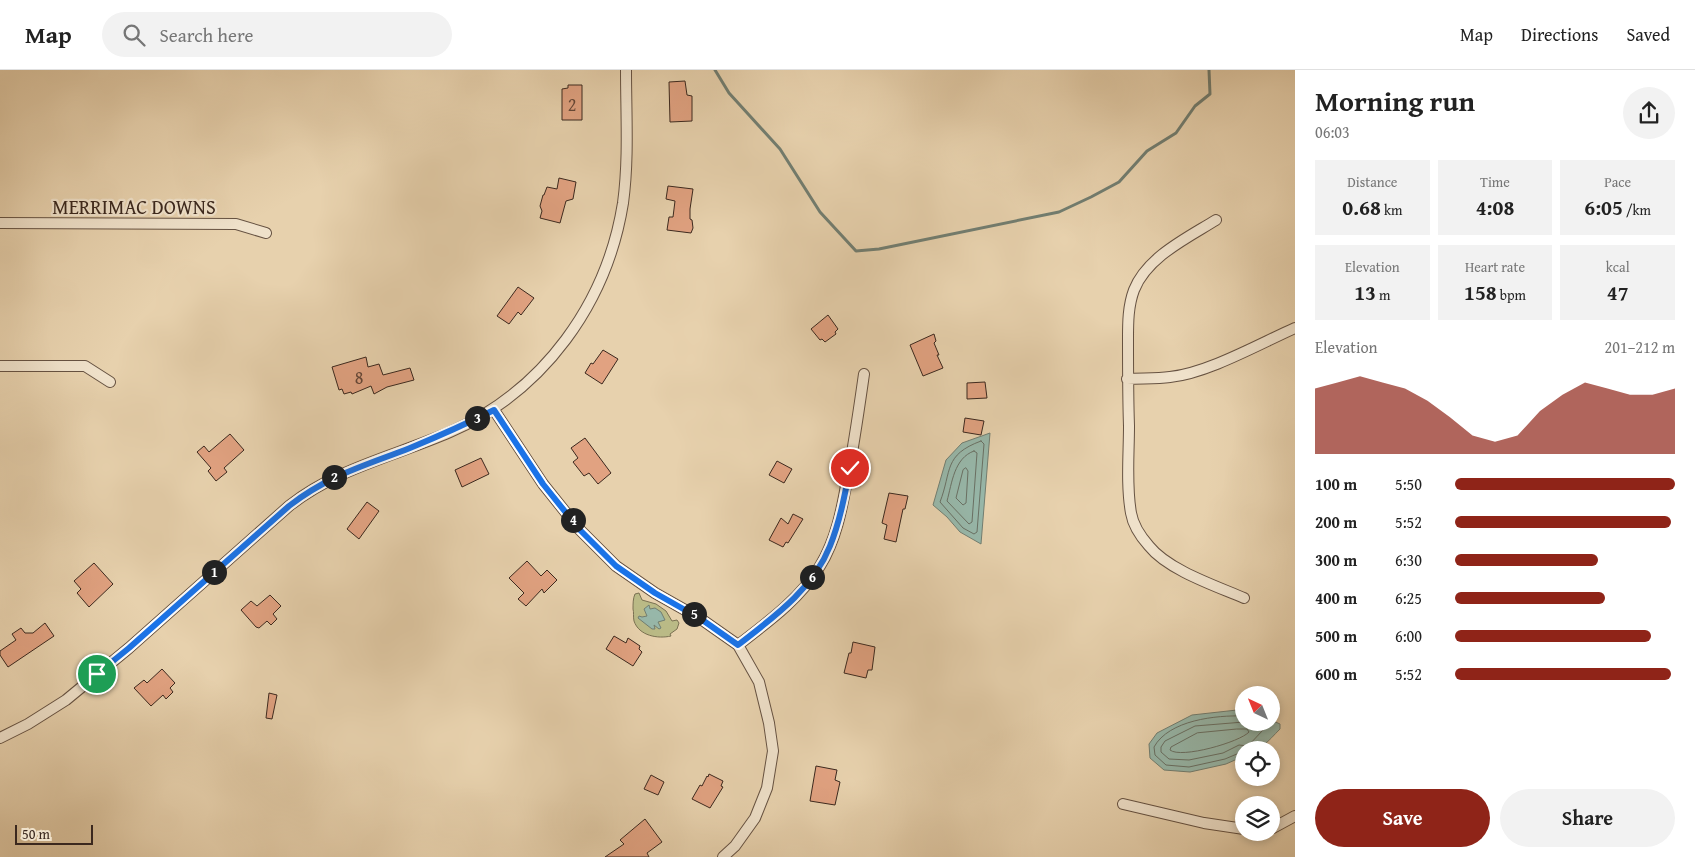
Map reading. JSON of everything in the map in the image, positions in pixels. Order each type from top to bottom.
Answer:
[{"type":"street","points":[[0,738],[35,720],[66,700],[129,648],[308,491],[351,469],[451,432],[494,410],[522,388],[539,370],[578,324],[594,295],[606,265],[622,204],[626,177],[626,70]]},
{"type":"street","points":[[1216,220],[1159,258],[1146,270],[1134,290],[1129,313],[1129,493],[1131,515],[1139,532],[1149,547],[1162,559],[1244,598]]},
{"type":"street","name":"MERRIMAC DOWNS","points":[[0,223],[236,224],[266,233]]},
{"type":"street","points":[[1128,379],[1171,378],[1191,373],[1211,366],[1295,328]]},
{"type":"street","points":[[0,366],[85,366],[110,382]]},
{"type":"street","points":[[738,645],[786,607],[804,588],[820,567],[830,547],[844,497],[864,374]]},
{"type":"street","points":[[494,410],[543,484],[579,529],[616,566],[655,593],[701,619],[738,645],[758,682],[769,723],[773,751],[767,788],[755,818],[735,846],[723,857]]},
{"type":"street","points":[[1123,804],[1204,823],[1235,828]]},
{"type":"street","points":[[1280,824],[1295,816]]},
{"type":"green space","points":[[639,593],[642,600],[656,604],[666,611],[672,621],[677,620],[679,623],[677,629],[670,634],[671,636],[655,637],[644,633],[636,626],[633,601],[635,594]]},
{"type":"water","points":[[990,433],[981,544],[960,532],[933,505],[946,460],[962,443]]},
{"type":"water","points":[[649,605],[650,609],[655,608],[661,612],[665,620],[658,622],[661,628],[659,629],[654,625],[655,629],[652,629],[638,618],[639,616],[647,616],[644,609]]},
{"type":"water","points":[[1235,710],[1235,731],[1278,731],[1268,741],[1235,741],[1235,760],[1226,764],[1190,772],[1164,770],[1150,758],[1149,744],[1157,733],[1192,715]]},
{"type":"building","points":[[685,81],[687,95],[692,96],[692,121],[670,122],[669,82]]},
{"type":"building","points":[[568,85],[582,85],[582,120],[562,120],[562,89],[568,88]]},
{"type":"building","points":[[559,178],[576,182],[573,199],[566,201],[560,223],[540,218],[542,211],[540,206],[543,195],[547,187],[557,189]]},
{"type":"building","points":[[668,186],[693,189],[690,209],[690,219],[692,220],[693,228],[691,233],[667,230],[669,217],[673,217],[675,201],[666,199]]},
{"type":"building","points":[[518,287],[534,298],[521,315],[518,312],[509,324],[497,316]]},
{"type":"building","points":[[828,315],[838,329],[835,332],[836,334],[825,342],[822,339],[820,340],[811,329]]},
{"type":"building","points":[[934,334],[936,341],[934,343],[939,355],[937,355],[943,368],[923,376],[910,345]]},
{"type":"building","points":[[603,350],[618,359],[602,384],[585,373]]},
{"type":"building","points":[[366,357],[368,367],[379,364],[383,375],[410,368],[414,380],[387,387],[374,394],[371,386],[352,394],[351,392],[344,394],[342,389],[339,390],[332,367]]},
{"type":"building","points":[[985,382],[987,398],[967,399],[967,383]]},
{"type":"building","points":[[965,418],[984,421],[981,435],[963,432]]},
{"type":"building","points":[[230,434],[244,450],[224,468],[227,472],[216,481],[208,471],[211,468],[197,452],[204,446],[209,452]]},
{"type":"building","points":[[585,438],[611,473],[598,484],[589,473],[584,476],[573,462],[578,458],[571,448]]},
{"type":"building","points":[[481,458],[489,474],[462,487],[455,470]]},
{"type":"building","points":[[777,461],[792,469],[784,483],[769,475]]},
{"type":"building","points":[[889,493],[908,496],[905,509],[903,509],[896,542],[884,539],[887,525],[882,523]]},
{"type":"building","points":[[367,502],[379,511],[359,539],[347,529]]},
{"type":"building","points":[[793,514],[803,519],[788,543],[786,542],[783,547],[769,540],[781,518],[788,524]]},
{"type":"building","points":[[527,561],[541,576],[547,570],[557,580],[544,593],[542,589],[526,606],[518,599],[524,593],[509,578]]},
{"type":"building","points":[[94,563],[113,584],[89,607],[77,593],[81,589],[74,581]]},
{"type":"building","points":[[270,595],[281,606],[273,614],[277,619],[271,625],[267,621],[259,628],[256,627],[241,610],[251,601],[257,606]]},
{"type":"building","points":[[45,623],[54,636],[8,667],[0,655],[0,651],[16,640],[12,634],[21,628],[25,633],[33,633]]},
{"type":"building","points":[[614,636],[626,643],[628,638],[640,646],[639,649],[642,652],[633,666],[606,649]]},
{"type":"building","points":[[853,642],[875,647],[872,670],[868,670],[866,678],[844,673]]},
{"type":"building","points":[[162,669],[175,683],[170,688],[173,692],[166,699],[163,695],[151,706],[134,688],[144,680],[147,683]]},
{"type":"building","points":[[269,693],[277,695],[272,719],[266,718]]},
{"type":"building","points":[[816,766],[837,770],[835,780],[840,782],[835,805],[810,801]]},
{"type":"building","points":[[709,774],[723,781],[721,786],[723,787],[710,808],[692,799]]},
{"type":"building","points":[[651,775],[664,782],[658,795],[644,789]]},
{"type":"building","points":[[645,819],[662,842],[647,853],[649,857],[605,857],[624,844],[620,840]]},
{"type":"waterway","points":[[715,70],[729,93],[780,149],[820,212],[856,251],[879,249],[1059,212],[1091,197],[1119,182],[1147,151],[1176,133],[1195,106],[1210,94],[1209,70]]},
{"type":"route","points":[[97,674],[308,491],[351,469],[451,432],[494,410],[543,484],[579,529],[616,566],[655,593],[701,619],[738,645],[786,607],[820,567],[830,547],[837,526],[850,468]]}]
